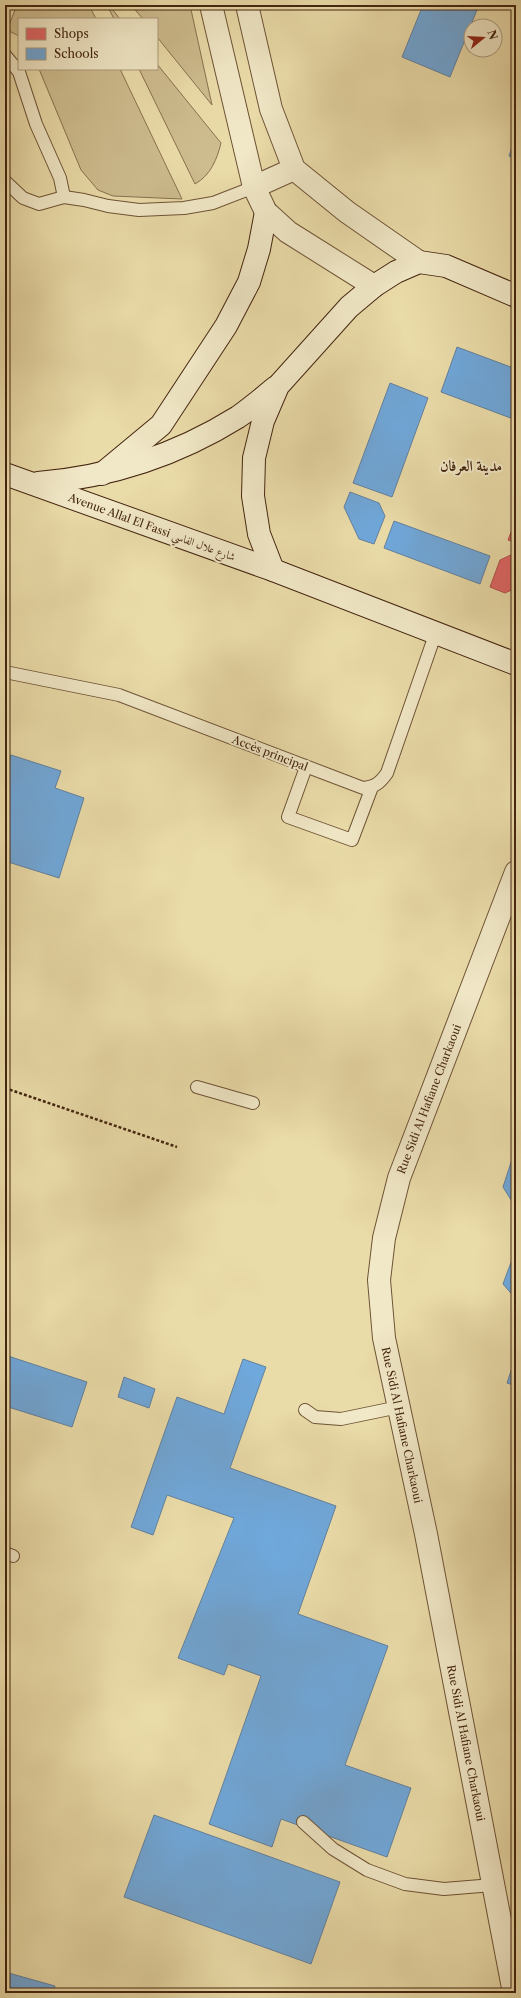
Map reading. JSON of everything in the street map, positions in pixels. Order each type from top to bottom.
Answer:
[{"type":"street","points":[[211,5],[254,187],[266,212],[288,232],[374,286]]},
{"type":"street","points":[[247,5],[271,109],[294,169],[347,212],[418,262],[446,266],[516,296]]},
{"type":"street","points":[[254,187],[294,169]]},
{"type":"street","points":[[102,474],[161,425],[226,326],[249,282],[259,249],[266,212]]},
{"type":"street","points":[[273,570],[259,534],[253,496],[254,458],[262,421],[278,386],[349,307],[374,286],[396,272],[418,262]]},
{"type":"street","name":"Avenue Allal El Fassi شارع علال الفاسي","points":[[31,484],[102,474],[150,460],[196,441],[239,416],[278,386]]},
{"type":"street","name":"Avenue Allal El Fassi شارع علال الفاسي","points":[[5,474],[273,570],[516,664]]},
{"type":"street","name":"Rue Sidi Al Hafiane Charkaoui","points":[[514,1993],[426,1534],[384,1338],[379,1280],[384,1238],[399,1178],[516,872]]},
{"type":"lane","points":[[5,55],[18,70]]},
{"type":"lane","points":[[18,70],[36,124],[60,178],[64,197]]},
{"type":"lane","points":[[5,181],[23,198],[39,204],[64,197],[108,206],[139,210],[184,208],[214,203],[254,187]]},
{"type":"lane","points":[[306,767],[288,817],[352,840],[372,787],[380,783],[387,773],[436,632]]},
{"type":"lane","name":"Accès principal","points":[[5,672],[119,695],[363,788],[372,787]]},
{"type":"lane","points":[[197,1087],[253,1103]]},
{"type":"lane","points":[[304,1410],[315,1417],[341,1419],[399,1407]]},
{"type":"lane","points":[[304,1822],[333,1849],[367,1870],[405,1884],[444,1889],[494,1885]]},
{"type":"path","points":[[5,1088],[177,1147]]},
{"type":"shaded area","points":[[17,5],[89,5],[96,18],[18,18],[18,36],[7,30]]},
{"type":"shaded area","points":[[107,5],[109,5],[119,18],[114,18]]},
{"type":"shaded area","points":[[131,5],[190,5],[212,105],[158,38],[158,18],[142,18]]},
{"type":"shaded area","points":[[158,65],[221,143],[218,155],[209,171],[195,184],[139,70],[158,70]]},
{"type":"shaded area","points":[[39,70],[120,70],[182,199],[113,196],[98,190],[81,170]]},
{"type":"building: Shops","points":[[516,519],[516,543],[508,540]]},
{"type":"building: Shops","points":[[515,553],[516,588],[505,593],[490,587],[500,560]]},
{"type":"building: Schools","points":[[423,5],[479,5],[474,18],[463,18],[463,45],[450,77],[402,57]]},
{"type":"building: Schools","points":[[516,101],[516,111],[513,110]]},
{"type":"building: Schools","points":[[516,136],[516,159],[509,156]]},
{"type":"building: Schools","points":[[457,347],[516,369],[516,420],[441,392]]},
{"type":"building: Schools","points":[[390,383],[428,398],[392,497],[353,483]]},
{"type":"building: Schools","points":[[350,492],[379,503],[385,516],[374,544],[359,539],[344,507]]},
{"type":"building: Schools","points":[[394,521],[490,556],[480,584],[384,548]]},
{"type":"building: Schools","points":[[11,755],[61,771],[55,788],[84,798],[59,878],[5,861],[5,774]]},
{"type":"building: Schools","points":[[516,1147],[516,1208],[503,1187]]},
{"type":"building: Schools","points":[[516,1249],[516,1299],[503,1284]]},
{"type":"building: Schools","points":[[5,1355],[87,1382],[72,1427],[5,1406]]},
{"type":"building: Schools","points":[[516,1356],[516,1386],[507,1383]]},
{"type":"building: Schools","points":[[243,1359],[266,1367],[230,1468],[336,1506],[298,1614],[388,1646],[345,1765],[411,1788],[387,1857],[281,1819],[272,1847],[209,1824],[261,1676],[228,1664],[224,1675],[178,1658],[234,1518],[167,1495],[153,1535],[131,1527],[177,1397],[224,1414]]},
{"type":"building: Schools","points":[[124,1377],[155,1389],[149,1408],[118,1397]]},
{"type":"building: Schools","points":[[154,1815],[340,1882],[311,1964],[124,1897]]},
{"type":"building: Schools","points":[[5,1972],[55,1986],[53,1993],[5,1993]]},
{"type":"district","name":"مدينة العرفان","points":[[471,465]]}]
